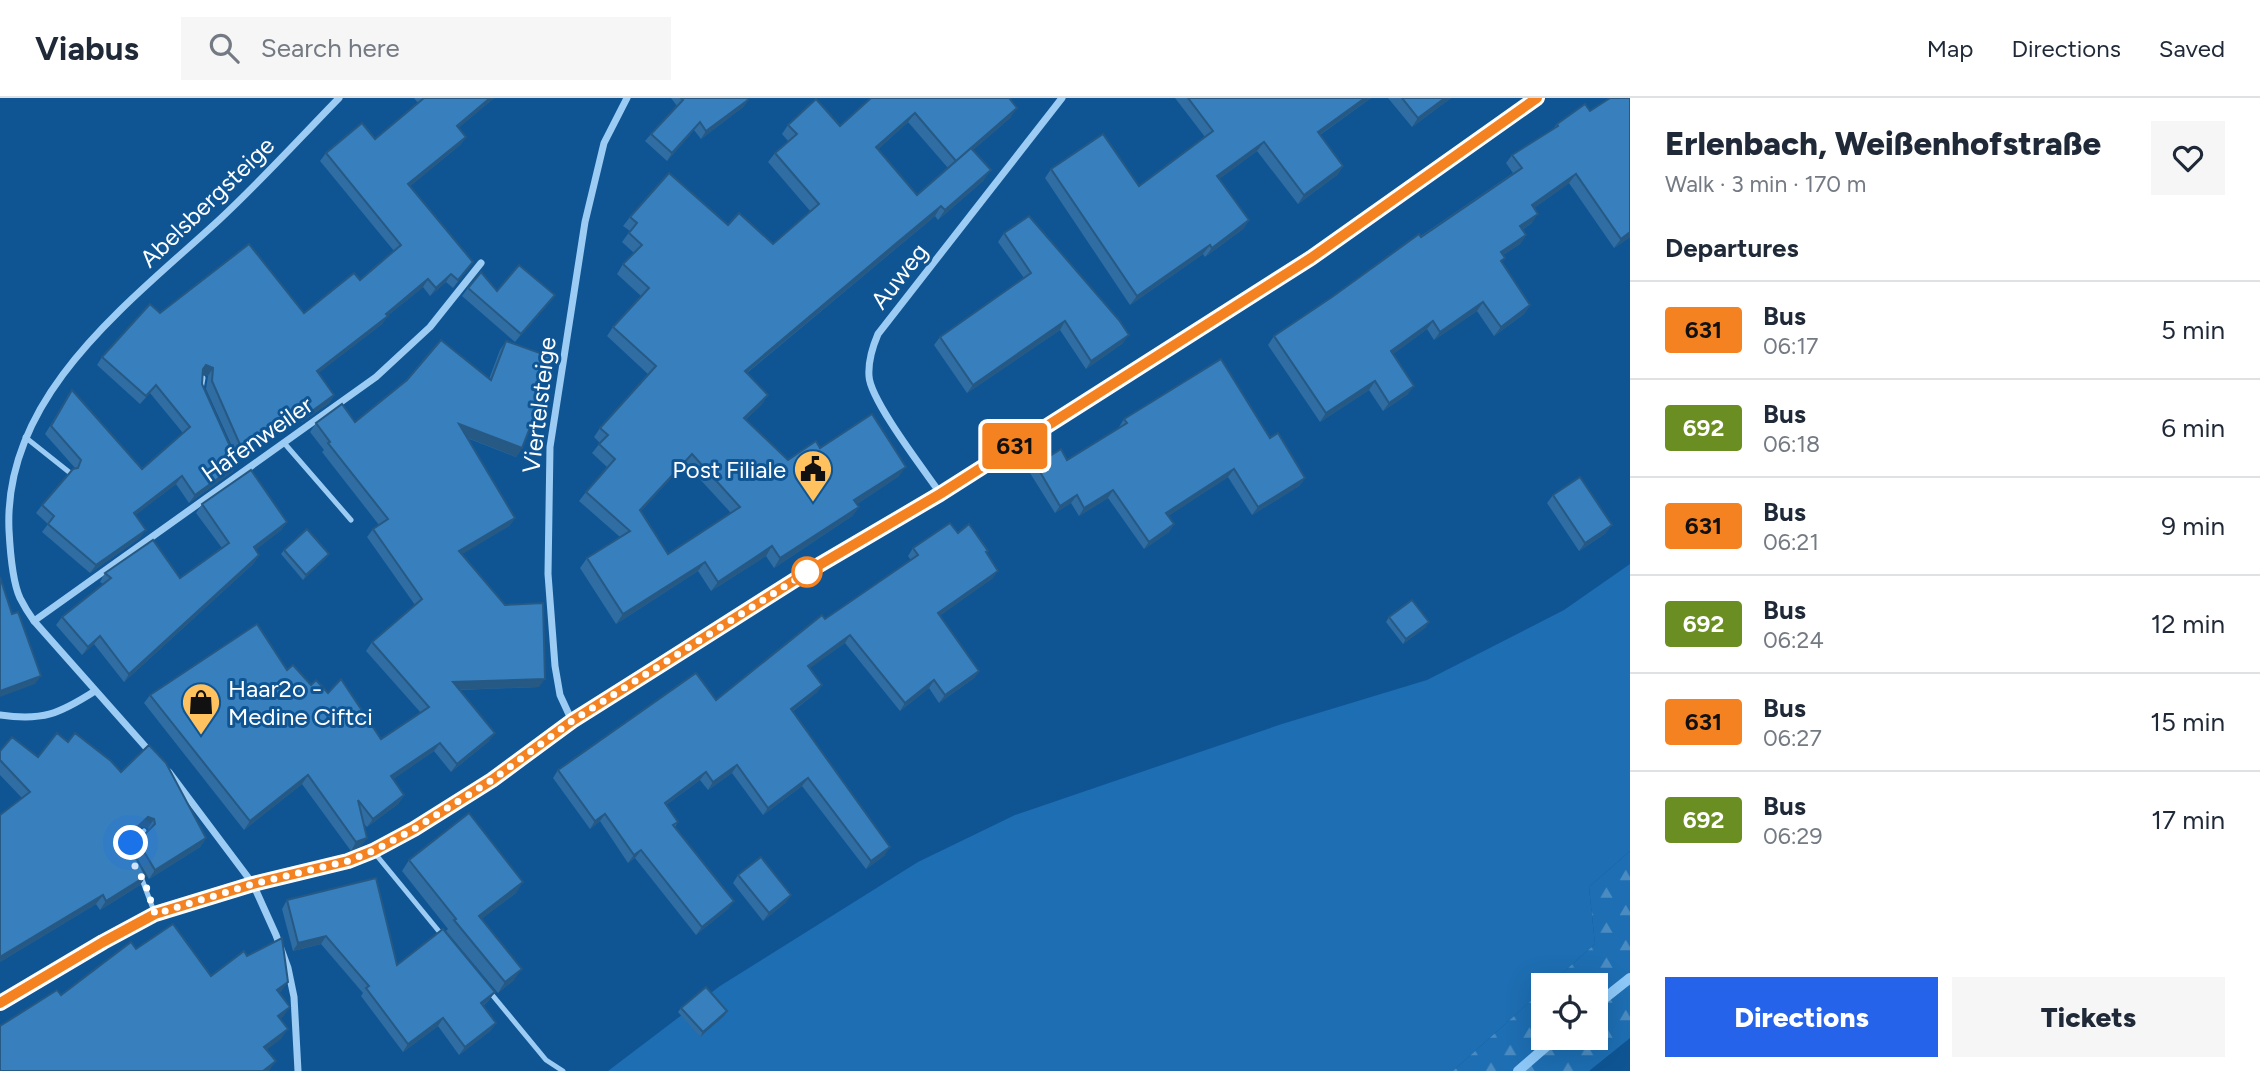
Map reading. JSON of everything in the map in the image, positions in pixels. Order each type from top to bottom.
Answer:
[{"type":"street","name":"Abelsbergsteige","points":[[25,437],[54,386],[99,331],[257,185],[338,98]]},
{"type":"street","name":"Viertelsteige","points":[[572,721],[561,695],[555,666],[548,574],[550,447],[585,222],[604,143],[627,98]]},
{"type":"street","name":"Auweg","points":[[940,494],[876,399],[869,379],[870,354],[878,334],[1062,98]]},
{"type":"street","points":[[0,1003],[155,914],[253,884],[348,861],[414,829],[492,780],[572,721],[809,571],[940,494],[1311,258],[1537,98]]},
{"type":"street","name":"Hafenweiler","points":[[34,621],[285,444],[385,369],[430,327],[481,263]]},
{"type":"street","points":[[25,437],[14,469],[8,505],[10,548],[19,596],[34,621],[157,759]]},
{"type":"street","points":[[0,715],[27,719],[53,714],[95,691]]},
{"type":"street","points":[[166,769],[253,884],[288,968],[294,997],[298,1071]]},
{"type":"lane","points":[[201,390],[203,379]]},
{"type":"lane","points":[[25,437],[69,472]]},
{"type":"lane","points":[[285,444],[351,520]]},
{"type":"lane","points":[[234,463],[239,475]]},
{"type":"lane","points":[[144,831],[131,843],[128,854],[145,883],[155,914]]},
{"type":"lane","points":[[373,851],[451,945]]},
{"type":"lane","points":[[485,987],[545,1060],[563,1071]]},
{"type":"green space","points":[[1630,564],[1630,851],[1589,887],[1595,944],[1562,973],[1531,973],[1531,1001],[1453,1071],[608,1071],[720,986],[918,862],[1015,815],[1282,724],[1427,680],[1564,610]]},
{"type":"green space","points":[[1630,851],[1630,1038],[1589,1071],[1453,1071],[1531,1001],[1531,1050],[1608,1050],[1608,973],[1562,973],[1595,944],[1589,887]]},
{"type":"building","points":[[424,98],[490,98],[457,126],[466,137],[408,184],[473,262],[458,280],[451,274],[436,288],[428,279],[386,314],[388,316],[317,371],[334,395],[308,414],[300,404],[241,447],[212,381],[213,368],[206,365],[203,369],[202,384],[238,464],[195,495],[182,476],[134,513],[146,530],[96,565],[48,524],[54,516],[42,505],[73,469],[78,468],[81,460],[51,426],[72,390],[142,469],[190,427],[156,385],[146,396],[102,357],[150,304],[160,313],[249,244],[304,313],[354,273],[360,280],[401,245],[326,153],[362,123],[375,139]]},
{"type":"building","points":[[681,98],[748,100],[706,131],[700,122],[672,153],[651,134],[683,100]]},
{"type":"building","points":[[871,98],[1009,98],[1017,108],[956,161],[915,113],[876,147],[917,195],[971,148],[991,170],[945,210],[941,206],[745,371],[768,395],[744,418],[788,460],[816,441],[820,448],[872,414],[906,467],[854,500],[859,507],[780,558],[772,546],[718,582],[705,562],[623,614],[587,558],[630,531],[586,492],[615,459],[599,444],[608,435],[600,428],[656,366],[613,327],[649,288],[623,264],[642,245],[629,233],[637,223],[630,217],[669,173],[728,225],[739,213],[773,244],[819,204],[775,153],[797,134],[788,125],[816,99],[840,126]],"holes":[[[692,454],[740,507],[668,554],[640,510]]]},
{"type":"building","points":[[1188,98],[1365,98],[1318,132],[1343,166],[1304,195],[1264,142],[1217,176],[1249,220],[1212,248],[1210,245],[1137,296],[1051,169],[1103,134],[1139,186],[1213,131]]},
{"type":"building","points":[[1402,98],[1445,98],[1418,118]]},
{"type":"building","points":[[1610,98],[1630,98],[1630,232],[1621,239],[1576,174],[1532,205],[1538,214],[1520,226],[1526,235],[1501,252],[1505,258],[1501,261],[1530,305],[1501,327],[1483,302],[1440,332],[1433,321],[1391,351],[1414,386],[1389,403],[1375,381],[1326,413],[1274,336],[1419,234],[1421,237],[1522,168],[1512,155],[1558,126],[1557,124],[1585,104],[1590,111]]},
{"type":"building","points":[[1029,216],[1129,335],[1091,361],[1065,321],[973,385],[940,337],[1031,273],[1004,233]]},
{"type":"building","points":[[519,265],[555,295],[521,334],[468,288],[481,272],[497,291]]},
{"type":"building","points":[[441,340],[491,380],[506,341],[554,358],[522,448],[459,424],[515,518],[459,551],[505,605],[543,603],[545,679],[453,682],[495,733],[457,764],[440,743],[391,776],[404,795],[373,819],[358,800],[367,838],[356,842],[308,775],[250,821],[150,695],[257,624],[287,670],[293,665],[311,685],[316,680],[328,693],[341,679],[381,739],[429,707],[372,642],[422,599],[373,529],[388,519],[328,443],[330,442],[316,423],[342,404],[355,422],[407,380]]},
{"type":"building","points":[[1221,359],[1270,438],[1278,433],[1305,478],[1258,507],[1234,469],[1166,513],[1174,524],[1149,542],[1113,490],[1084,508],[1077,495],[1060,506],[1036,465],[1061,449],[1067,460],[1127,423],[1124,419]]},
{"type":"building","points":[[251,470],[287,522],[254,547],[259,555],[129,674],[100,636],[88,647],[62,617],[111,578],[105,573],[153,540],[180,578],[229,543],[202,504]]},
{"type":"building","points":[[1580,477],[1612,525],[1585,543],[1553,495]]},
{"type":"building","points":[[950,523],[958,533],[969,524],[998,571],[938,613],[979,671],[945,695],[934,680],[905,703],[850,635],[808,666],[822,685],[791,709],[890,847],[871,861],[808,778],[768,808],[737,765],[713,782],[706,772],[665,803],[678,822],[673,825],[734,901],[702,927],[641,850],[634,855],[605,814],[595,821],[558,770],[696,673],[716,700],[822,615],[825,619],[918,555],[913,548]]},
{"type":"building","points":[[307,529],[329,554],[306,575],[284,550]]},
{"type":"building","points":[[0,577],[12,614],[18,612],[41,676],[0,691]]},
{"type":"building","points":[[1412,600],[1429,622],[1406,639],[1389,617]]},
{"type":"building","points":[[57,733],[68,742],[75,733],[121,772],[149,745],[166,763],[206,838],[155,870],[140,845],[142,837],[155,824],[154,819],[148,817],[133,831],[129,845],[146,876],[106,901],[103,895],[0,957],[0,815],[30,792],[0,760],[0,751],[12,737],[38,757]]},
{"type":"building","points":[[469,813],[523,882],[479,916],[522,969],[505,982],[409,860]]},
{"type":"building","points":[[761,857],[791,895],[769,913],[738,875]]},
{"type":"building","points":[[376,878],[397,965],[443,929],[495,992],[481,1003],[496,1023],[465,1047],[443,1018],[408,1044],[366,988],[369,986],[326,936],[298,943],[287,900]]},
{"type":"building","points":[[173,924],[211,976],[244,951],[247,956],[282,938],[288,982],[277,990],[290,1007],[278,1016],[288,1029],[264,1047],[276,1061],[263,1071],[0,1071],[0,1026],[57,990],[61,995],[131,942],[136,949]]},
{"type":"building","points":[[706,987],[727,1011],[703,1032],[681,1008]]},
{"type":"waterway","points":[[1608,995],[1630,978]]},
{"type":"waterway","points":[[1518,1071],[1542,1050]]},
{"type":"bus line","name":"631","points":[[0,1003],[155,914],[253,884],[348,861],[414,829],[492,780],[572,721],[809,571],[940,494],[1311,258],[1537,98]]},
{"type":"place","name":"Post Filiale","points":[[813,503]]},
{"type":"place","name":"Haar2o - Medine Ciftci","points":[[201,736]]},
{"type":"route","points":[[131,843],[128,854],[145,883],[155,914],[253,884],[348,861],[373,851],[414,829],[492,780],[572,721],[809,571],[807,572]]}]
